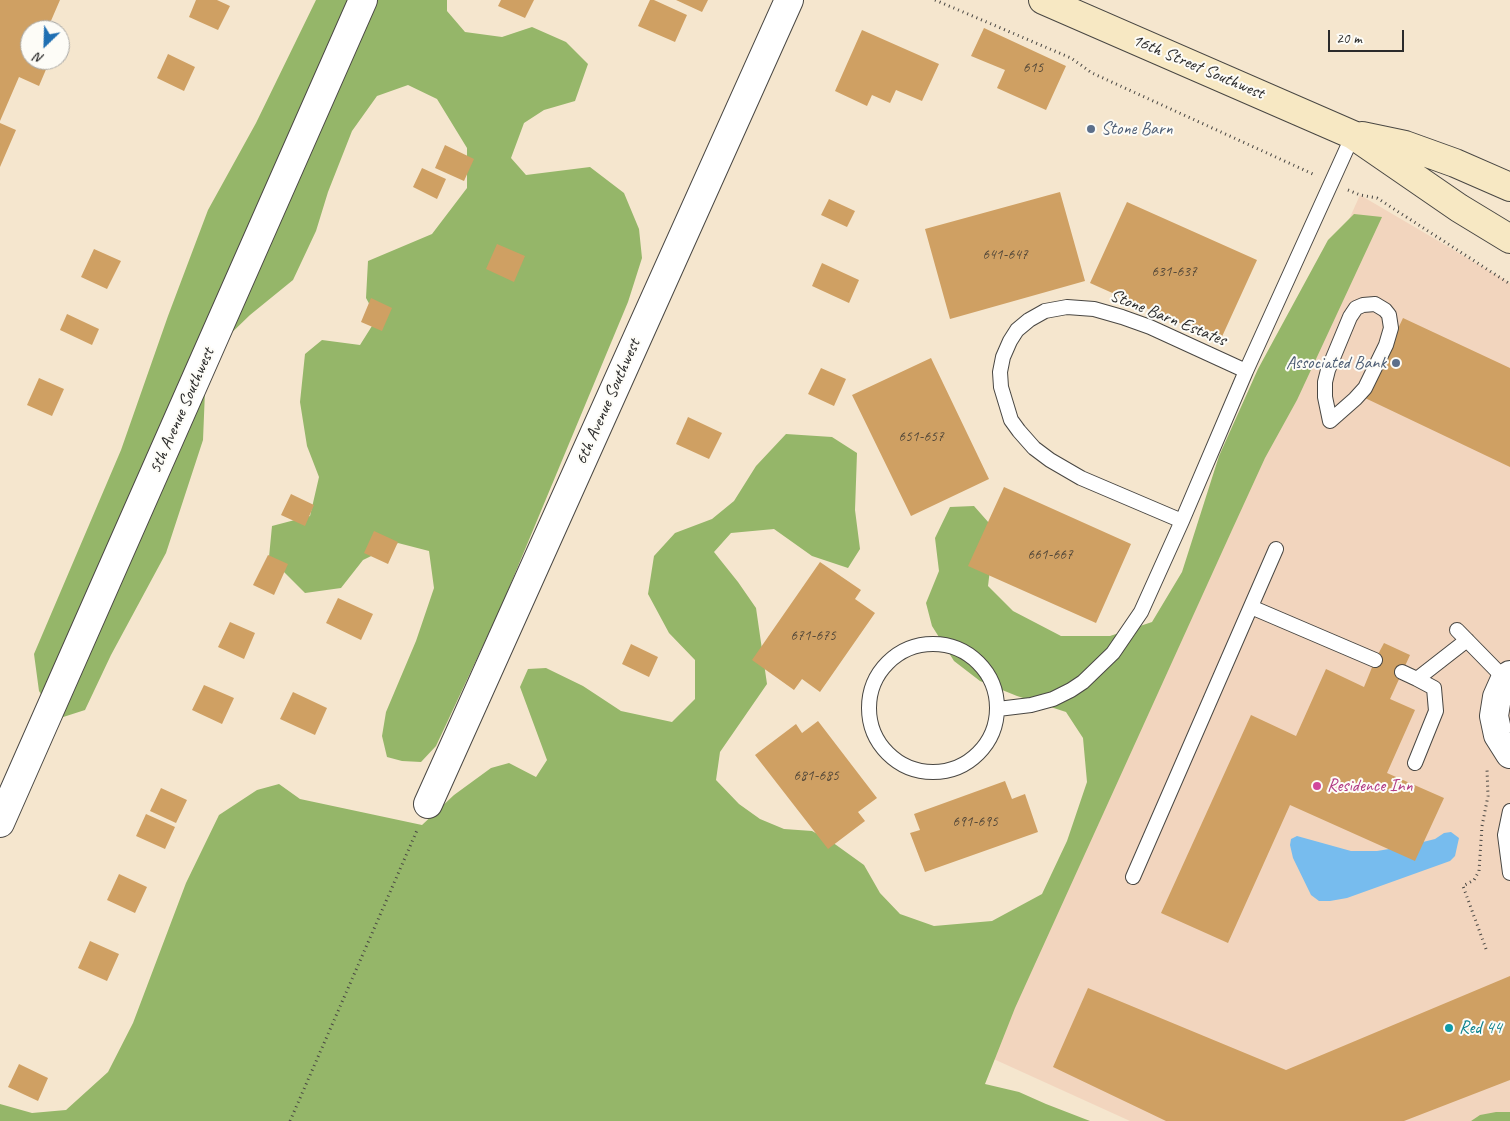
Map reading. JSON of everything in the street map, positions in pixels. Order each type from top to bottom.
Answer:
[{"type":"main road","name":"16th Street Southwest","points":[[1043,0],[1353,135],[1459,208],[1510,239]]},
{"type":"main road","name":"16th Street Southwest","points":[[1353,135],[1405,145],[1455,163],[1510,187]]},
{"type":"street","name":"5th Avenue Southwest","points":[[0,823],[363,0]]},
{"type":"street","name":"6th Avenue Southwest","points":[[428,804],[789,0]]},
{"type":"street","points":[[1498,758],[1498,735],[1494,716],[1497,697],[1508,677]]},
{"type":"lane","points":[[998,709],[1031,705],[1053,699],[1083,682],[1113,653],[1141,612],[1246,371],[1353,135]]},
{"type":"lane","points":[[1375,304],[1389,315],[1391,328],[1386,345],[1365,388],[1330,421],[1325,397],[1325,382],[1328,370],[1350,317],[1356,308],[1375,304]]},
{"type":"lane","name":"Stone Barn Estates","points":[[1182,521],[1081,478],[1050,460],[1034,448],[1019,431],[1006,406],[1001,387],[1000,372],[1003,357],[1017,330],[1029,320],[1051,309],[1079,307],[1122,316],[1246,371]]},
{"type":"lane","points":[[1133,877],[1276,549]]},
{"type":"lane","points":[[1251,607],[1375,660]]},
{"type":"lane","points":[[1417,679],[1462,635],[1508,677]]},
{"type":"lane","points":[[930,644],[959,650],[976,661],[989,676],[998,709],[990,738],[976,755],[964,764],[949,770],[934,772],[918,771],[906,767],[894,760],[884,750],[872,731],[868,706],[870,691],[882,668],[905,650],[914,646],[930,644]]},
{"type":"lane","points":[[1402,672],[1434,688],[1436,711],[1415,763]]},
{"type":"lane","points":[[1510,811],[1505,835],[1510,873]]},
{"type":"path","points":[[935,0],[1071,58],[1092,73],[1360,195],[1377,198],[1510,284]]},
{"type":"path","points":[[1486,949],[1463,886],[1474,880],[1478,871],[1482,826],[1498,758]]},
{"type":"path","points":[[290,1121],[428,804]]},
{"type":"shaded area","points":[[1360,195],[1510,283],[1510,1121],[1130,1121],[976,1051]]},
{"type":"green space","points":[[316,0],[447,0],[447,11],[465,32],[502,37],[532,27],[566,42],[588,64],[575,101],[544,110],[524,123],[511,158],[526,175],[590,167],[624,193],[639,229],[642,258],[628,302],[501,607],[436,746],[421,762],[402,761],[387,757],[382,736],[386,712],[416,641],[434,588],[429,551],[398,543],[363,560],[341,588],[305,593],[269,557],[272,526],[310,516],[319,477],[307,446],[300,402],[305,354],[322,340],[360,345],[377,318],[366,298],[368,261],[432,234],[467,188],[467,148],[437,99],[408,85],[377,96],[352,131],[328,192],[316,231],[293,280],[250,315],[221,343],[205,391],[203,440],[166,553],[111,655],[85,710],[57,719],[39,691],[34,654],[121,450],[208,210],[256,123]]},
{"type":"green space","points":[[1354,214],[1382,217],[1297,400],[1265,458],[1232,530],[1015,1008],[985,1084],[1019,1092],[1090,1121],[0,1121],[0,1104],[32,1113],[66,1110],[108,1072],[133,1023],[186,883],[219,815],[257,790],[279,784],[300,799],[422,825],[454,795],[491,768],[509,763],[536,777],[547,760],[520,687],[528,669],[546,668],[583,686],[621,711],[672,722],[695,699],[695,660],[669,633],[648,594],[654,556],[675,533],[712,519],[734,501],[756,466],[786,434],[832,437],[857,453],[855,510],[860,549],[848,568],[812,556],[774,529],[731,533],[714,552],[756,608],[767,684],[720,752],[716,780],[739,804],[760,819],[784,829],[812,831],[832,842],[864,865],[880,893],[900,914],[934,926],[992,921],[1042,894],[1067,841],[1087,782],[1083,738],[1066,712],[1017,696],[980,681],[954,661],[932,626],[926,603],[939,571],[935,538],[950,507],[974,506],[989,523],[992,553],[988,586],[1013,611],[1061,636],[1110,636],[1152,622],[1182,572],[1219,456],[1258,369],[1328,240]]},
{"type":"green space","points":[[1510,1112],[1510,1121],[1471,1121],[1480,1115]]},
{"type":"water","points":[[1451,832],[1459,838],[1455,856],[1450,861],[1347,898],[1330,901],[1319,901],[1311,895],[1293,858],[1290,845],[1291,839],[1297,836],[1351,851],[1377,851],[1435,839],[1444,833]]},
{"type":"building","points":[[0,0],[60,0],[51,20],[20,20],[20,70],[46,70],[39,86],[19,77],[0,121]]},
{"type":"building","points":[[196,0],[217,0],[230,6],[218,30],[189,17]]},
{"type":"building","points":[[501,0],[534,0],[525,18],[498,6]]},
{"type":"building","points":[[650,0],[654,0],[687,15],[675,42],[638,26]]},
{"type":"building","points":[[676,0],[708,0],[702,12]]},
{"type":"building","points":[[984,28],[1066,66],[1046,110],[997,88],[1005,70],[971,56]]},
{"type":"building","points":[[862,30],[939,64],[922,101],[896,90],[890,103],[872,95],[867,106],[835,91]]},
{"type":"building","points":[[168,54],[195,67],[184,91],[157,78]]},
{"type":"building","points":[[0,123],[16,130],[0,167]]},
{"type":"building","points":[[445,145],[474,159],[464,181],[435,168]]},
{"type":"building","points":[[422,168],[446,179],[437,199],[413,187]]},
{"type":"building","points":[[1060,192],[1085,281],[950,319],[925,229]]},
{"type":"building","points":[[829,199],[855,211],[847,227],[821,215]]},
{"type":"building","points":[[1127,202],[1257,260],[1220,341],[1090,283]]},
{"type":"building","points":[[497,244],[525,256],[514,282],[486,269]]},
{"type":"building","points":[[94,249],[121,261],[107,289],[81,277]]},
{"type":"building","points":[[822,263],[859,280],[849,303],[812,286]]},
{"type":"building","points":[[371,298],[392,308],[382,331],[361,322]]},
{"type":"building","points":[[67,314],[99,329],[92,345],[60,330]]},
{"type":"building","points":[[1403,318],[1510,368],[1510,467],[1365,398]]},
{"type":"building","points":[[931,358],[989,479],[911,516],[852,395]]},
{"type":"building","points":[[821,368],[846,379],[834,406],[808,394]]},
{"type":"building","points":[[39,378],[64,389],[52,416],[27,405]]},
{"type":"building","points":[[688,417],[722,433],[709,459],[676,444]]},
{"type":"building","points":[[1004,487],[1131,544],[1096,623],[968,566]]},
{"type":"building","points":[[291,494],[314,505],[305,526],[281,515]]},
{"type":"building","points":[[374,531],[398,542],[388,564],[364,553]]},
{"type":"building","points":[[268,555],[288,564],[274,595],[253,585]]},
{"type":"building","points":[[820,562],[861,590],[855,599],[875,613],[820,692],[802,679],[794,690],[752,660]]},
{"type":"building","points":[[338,598],[373,614],[361,640],[326,623]]},
{"type":"building","points":[[230,622],[255,633],[244,659],[218,647]]},
{"type":"building","name":"Residence Inn","points":[[1384,643],[1410,655],[1390,699],[1415,710],[1387,773],[1444,798],[1415,861],[1290,805],[1228,943],[1161,913],[1251,715],[1296,736],[1326,669],[1364,687]]},
{"type":"building","points":[[631,644],[658,657],[649,677],[622,664]]},
{"type":"building","points":[[204,685],[234,698],[222,724],[192,710]]},
{"type":"building","points":[[293,692],[327,708],[315,735],[280,719]]},
{"type":"building","points":[[818,721],[877,798],[858,812],[865,821],[828,849],[755,755],[796,724],[802,733]]},
{"type":"building","points":[[1005,781],[1012,799],[1025,794],[1038,832],[925,872],[910,833],[920,830],[914,814]]},
{"type":"building","points":[[161,788],[187,800],[176,823],[150,811]]},
{"type":"building","points":[[146,814],[175,827],[165,849],[136,836]]},
{"type":"building","points":[[119,874],[147,887],[135,913],[107,900]]},
{"type":"building","points":[[90,941],[119,954],[107,981],[78,968]]},
{"type":"building","name":"Red 44","points":[[1510,976],[1510,1080],[1404,1121],[1166,1121],[1053,1067],[1088,988],[1286,1070]]},
{"type":"building","points":[[19,1064],[48,1078],[38,1101],[8,1087]]},
{"type":"place","name":"Stone Barn","points":[[1091,129]]},
{"type":"place","name":"Associated Bank","points":[[1396,363]]},
{"type":"place","name":"Residence Inn","points":[[1317,786]]},
{"type":"place","name":"Red 44","points":[[1449,1028]]}]
